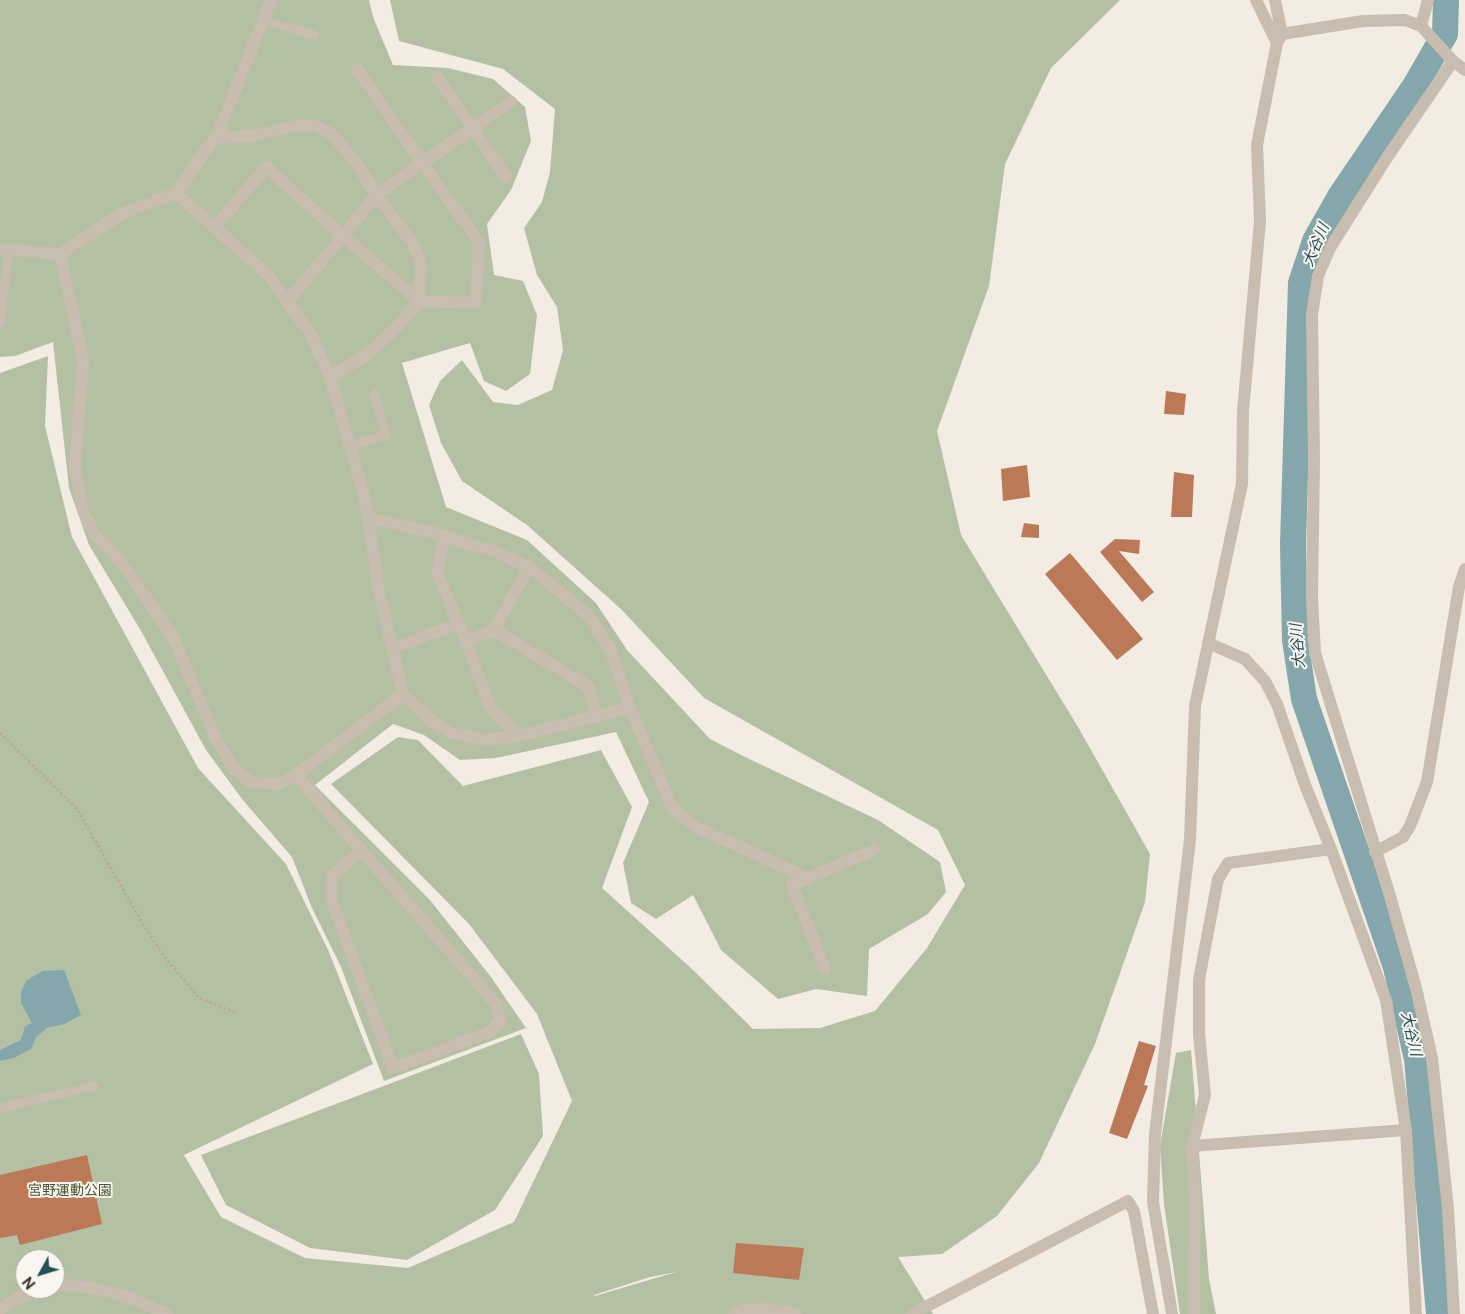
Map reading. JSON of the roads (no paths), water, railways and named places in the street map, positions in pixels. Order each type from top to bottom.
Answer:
[{"type":"street","points":[[4,250],[60,254],[121,214],[176,193],[214,138],[271,0]]},
{"type":"street","points":[[1256,0],[1279,38]]},
{"type":"street","points":[[1172,1314],[1153,1202],[1155,1134],[1190,840],[1195,706],[1242,484],[1243,412],[1260,221],[1257,145],[1279,38],[1275,0]]},
{"type":"street","points":[[1421,26],[1428,0]]},
{"type":"street","points":[[1279,38],[1363,21],[1405,20],[1421,26],[1453,61],[1465,70]]},
{"type":"street","points":[[1453,61],[1386,158],[1330,248],[1318,276],[1312,315],[1314,460],[1312,598],[1315,653],[1414,979],[1432,1058],[1448,1209],[1454,1314]]},
{"type":"street","points":[[214,228],[266,167],[418,301],[476,303],[479,242],[356,69]]},
{"type":"street","points":[[437,77],[506,177]]},
{"type":"street","points":[[287,302],[376,195],[511,102]]},
{"type":"street","points":[[214,138],[252,136],[300,125],[316,126],[332,134],[344,146],[376,195],[412,242],[421,262],[418,301],[397,328],[368,354],[330,376]]},
{"type":"street","points":[[176,193],[269,276],[311,335],[330,376],[368,518],[379,592],[403,694],[432,722],[452,734],[485,740],[519,736],[630,708]]},
{"type":"street","points":[[60,254],[74,308],[83,360],[75,468],[82,511],[94,534],[124,566],[174,639],[215,737],[234,769],[250,782],[278,784],[296,775],[403,694]]},
{"type":"street","points":[[368,518],[445,536],[496,552],[529,567],[588,615],[610,649],[630,708],[673,809],[696,827],[808,878]]},
{"type":"street","points":[[445,536],[437,572],[466,641],[490,707],[519,736]]},
{"type":"street","points":[[466,641],[494,630],[529,567]]},
{"type":"street","points":[[1375,852],[1403,837],[1410,826],[1427,782],[1459,587],[1465,569]]},
{"type":"street","points":[[392,649],[458,623]]},
{"type":"street","points":[[494,630],[589,687],[596,717]]},
{"type":"street","points":[[1208,644],[1245,659],[1265,680],[1277,704],[1305,785],[1331,849],[1386,1000],[1406,1130],[1416,1314]]},
{"type":"street","points":[[296,775],[496,1004],[501,1022],[487,1033],[393,1068],[331,899],[332,876],[361,850]]},
{"type":"street","points":[[1194,1314],[1196,1200],[1192,1146],[1204,1095],[1199,1034],[1198,980],[1218,879],[1228,863],[1331,849]]},
{"type":"street","points":[[825,969],[792,885],[874,850]]},
{"type":"street","points":[[1192,1146],[1406,1130]]},
{"type":"street","points":[[912,1314],[1128,1200],[1134,1211],[1153,1314]]},
{"type":"street","points":[[65,1286],[100,1289],[140,1302],[167,1314]]},
{"type":"street","points":[[0,1310],[16,1299]]},
{"type":"street","points":[[734,1314],[742,1310],[769,1309],[795,1314]]},
{"type":"lane","points":[[263,20],[315,35]]},
{"type":"lane","points":[[0,323],[4,250]]},
{"type":"lane","points":[[350,446],[386,435],[374,393]]},
{"type":"lane","points":[[0,1108],[94,1086]]},
{"type":"water","points":[[64,970],[81,1015],[64,1024],[47,1028],[36,1037],[31,1049],[14,1058],[0,1061],[0,1050],[21,1040],[25,1026],[32,1023],[21,1003],[21,992],[27,980],[43,971]]},
{"type":"waterway","name":"大谷川","points":[[1439,1314],[1417,1059],[1396,967],[1304,699],[1295,640],[1293,544],[1301,283],[1315,241],[1341,195],[1415,86],[1445,34],[1446,0]]},
{"type":"park label","name":"宮野運動公園","points":[[70,1191]]}]
